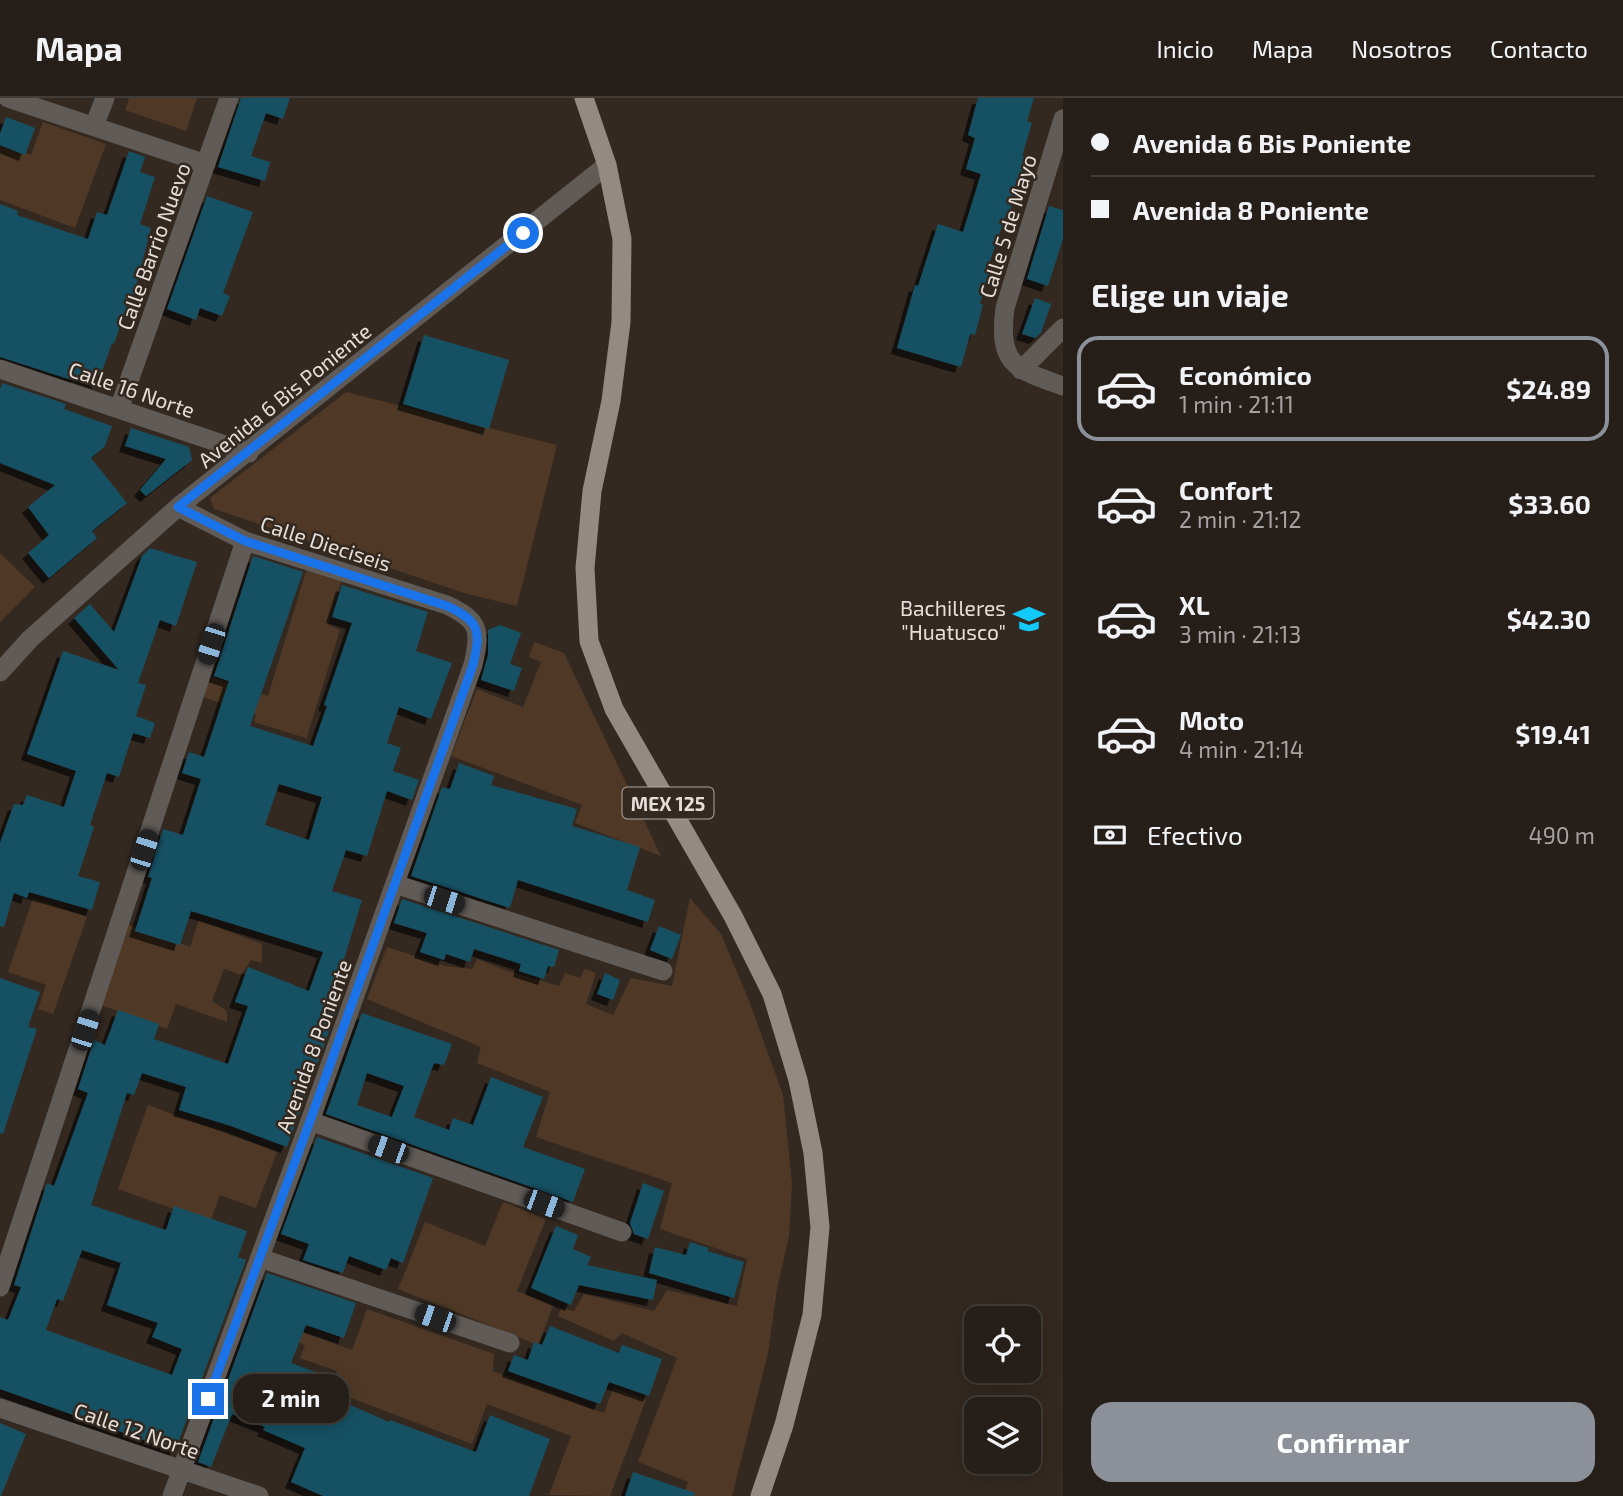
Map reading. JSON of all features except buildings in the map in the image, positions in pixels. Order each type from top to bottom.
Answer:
[{"type":"main road","name":"MEX 125","points":[[584,98],[607,165],[622,239],[621,323],[611,401],[593,491],[585,568],[589,641],[614,709],[733,916],[772,994],[798,1080],[813,1153],[820,1227],[811,1315],[784,1425],[760,1496]]},
{"type":"street","points":[[8,98],[52,105],[94,125],[206,164]]},
{"type":"street","points":[[94,125],[105,98]]},
{"type":"street","name":"Calle Barrio Nuevo","points":[[119,409],[229,98]]},
{"type":"street","name":"Calle 5 de Mayo","points":[[1021,370],[1010,361],[1004,347],[1005,308],[1063,119]]},
{"type":"street","name":"Avenida 6 Bis Poniente","points":[[0,672],[30,639],[178,507],[607,165]]},
{"type":"street","points":[[1063,328],[1021,370],[1063,386]]},
{"type":"street","name":"Calle 16 Norte","points":[[0,369],[249,453]]},
{"type":"street","name":"Calle Dieciseis","points":[[178,507],[245,541],[464,613]]},
{"type":"street","points":[[0,1286],[245,541]]},
{"type":"street","name":"Avenida 8 Poniente","points":[[172,1496],[473,665],[478,631],[473,621],[464,613]]},
{"type":"street","points":[[395,884],[663,971]]},
{"type":"street","points":[[310,1121],[622,1232]]},
{"type":"street","points":[[260,1258],[510,1343]]},
{"type":"street","name":"Calle 12 Norte","points":[[0,1408],[259,1496]]},
{"type":"shaded area","points":[[129,98],[197,98],[186,131],[125,110]]},
{"type":"shaded area","points":[[43,122],[106,144],[75,228],[0,200],[0,144],[31,155]]},
{"type":"shaded area","points":[[346,392],[557,445],[517,606],[464,593],[214,509],[210,498]]},
{"type":"shaded area","points":[[0,553],[35,587],[0,622]]},
{"type":"shaded area","points":[[307,568],[342,579],[328,625],[340,630],[302,753],[306,738],[254,722],[256,715],[200,696],[206,675],[268,696]]},
{"type":"shaded area","points":[[534,642],[564,653],[661,856],[575,823],[582,805],[451,756],[477,689],[523,707],[541,662],[529,657]]},
{"type":"shaded area","points":[[33,898],[87,917],[53,1014],[38,1009],[46,985],[8,972]]},
{"type":"shaded area","points":[[690,898],[721,934],[750,1003],[783,1095],[792,1183],[789,1236],[777,1289],[768,1353],[732,1496],[684,1496],[688,1482],[638,1462],[677,1358],[622,1333],[614,1341],[558,1316],[561,1308],[574,1311],[584,1294],[654,1311],[667,1290],[737,1306],[747,1259],[660,1229],[672,1183],[536,1137],[550,1092],[477,1063],[481,1047],[367,999],[387,947],[446,966],[472,969],[477,959],[559,986],[565,973],[580,978],[585,969],[596,973],[586,1004],[613,1015],[631,978],[672,986]]},
{"type":"shaded area","points":[[199,920],[262,944],[262,963],[251,960],[241,975],[224,969],[212,1001],[227,1011],[227,1022],[176,1004],[167,1029],[98,1004],[127,924],[190,947]]},
{"type":"shaded area","points":[[148,1105],[277,1152],[256,1208],[220,1195],[210,1222],[118,1189]]},
{"type":"shaded area","points":[[503,1202],[546,1219],[517,1291],[553,1306],[538,1345],[398,1289],[425,1222],[485,1246]]},
{"type":"shaded area","points":[[367,1309],[494,1354],[493,1371],[604,1413],[613,1388],[646,1400],[610,1496],[549,1495],[571,1436],[487,1404],[472,1444],[330,1390],[337,1371],[300,1358],[305,1345],[255,1326],[263,1318],[352,1350]]},
{"type":"place","name":"Bachilleres \"Huatusco\"","points":[[1029,619]]},
{"type":"route","points":[[208,1399],[473,665],[478,631],[473,621],[464,613],[245,541],[178,507],[523,233]]}]
